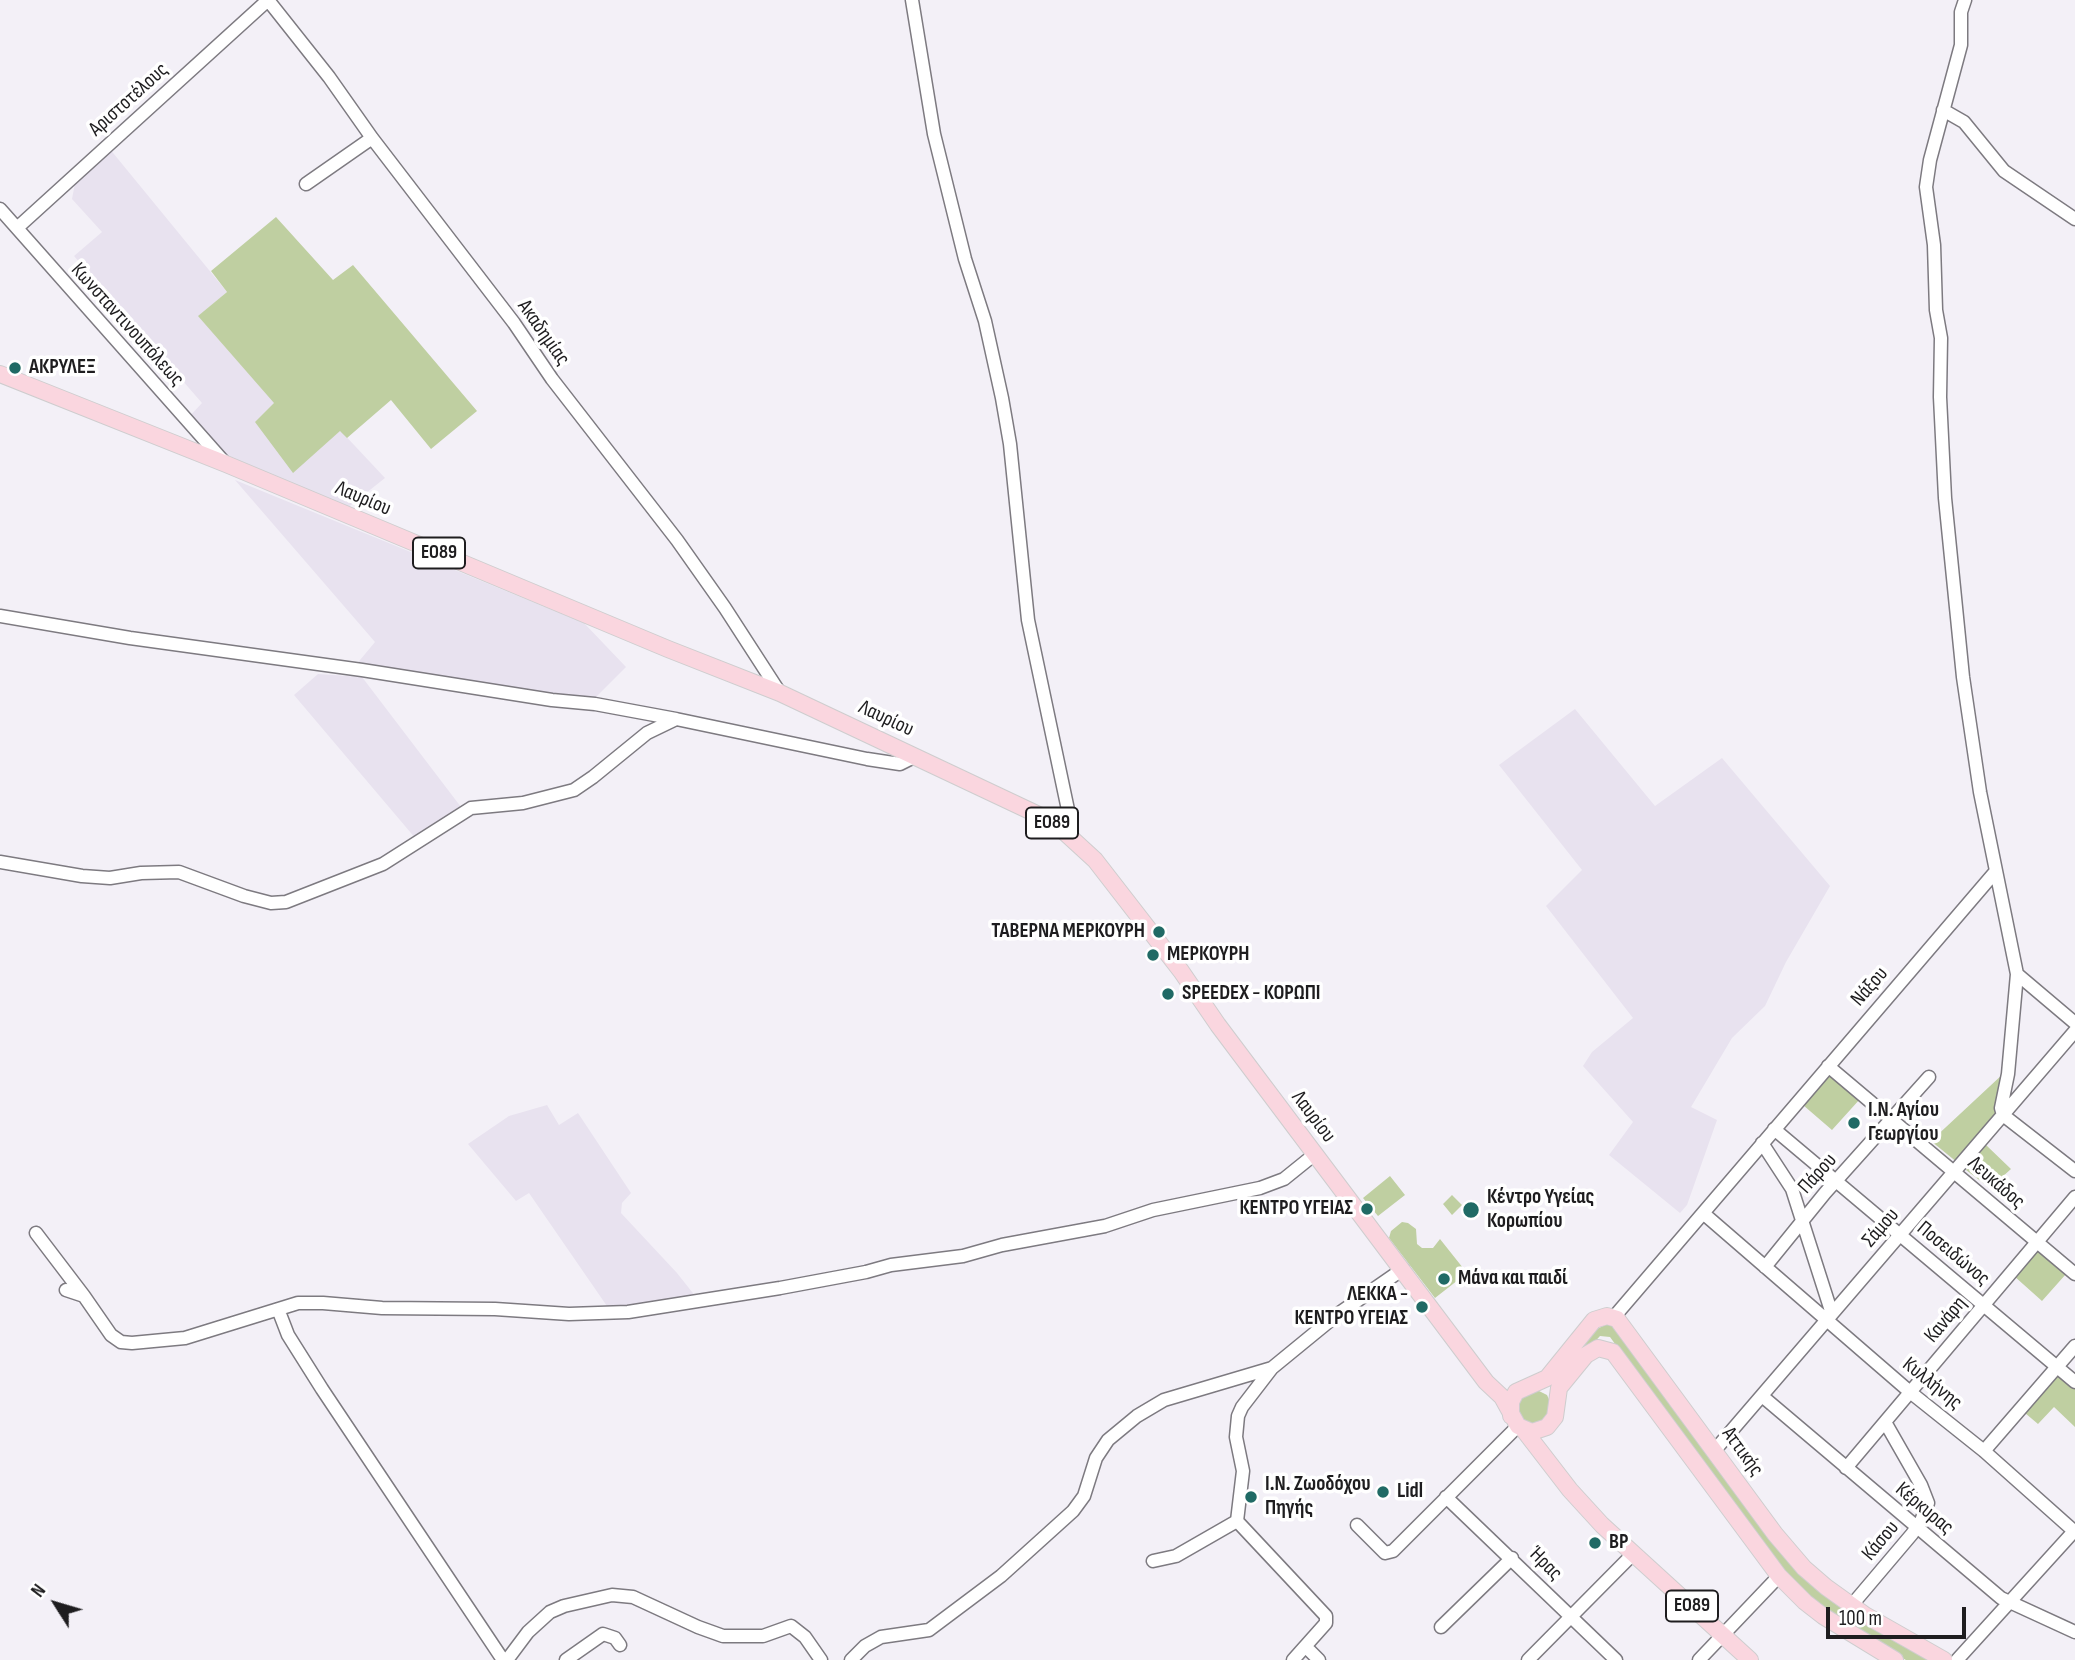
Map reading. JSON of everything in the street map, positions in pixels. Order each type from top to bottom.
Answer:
[{"type":"main road","name":"Λαυρίου","points":[[0,373],[780,693],[1045,818],[1070,836],[1095,860],[1481,1375],[1502,1397],[1518,1425]]},
{"type":"main road","points":[[1551,1424],[1538,1432],[1518,1425],[1510,1409],[1511,1402],[1524,1388],[1547,1378],[1594,1320],[1604,1316],[1614,1317]]},
{"type":"main road","name":"Αττικής","points":[[1614,1317],[1622,1323],[1775,1534],[1804,1568],[1851,1606],[1944,1660]]},
{"type":"main road","name":"Αττικής","points":[[1557,1405],[1559,1388],[1586,1355],[1598,1348],[1613,1352],[1779,1576],[1822,1616],[1895,1660]]},
{"type":"main road","name":"ΕΟ89","points":[[1481,1375],[1502,1388],[1546,1388],[1557,1405]]},
{"type":"main road","points":[[1544,1457],[1541,1440],[1555,1417],[1557,1405]]},
{"type":"main road","name":"ΕΟ89","points":[[1518,1425],[1602,1525],[1750,1660]]},
{"type":"street","name":"Ακαδημίας","points":[[268,0],[514,323],[552,379],[677,540],[780,693]]},
{"type":"street","name":"Αριστοτέλους","points":[[17,228],[268,0]]},
{"type":"street","points":[[912,0],[934,135],[965,259],[985,321],[999,384],[1010,444],[1028,620],[1072,824],[1070,836]]},
{"type":"street","points":[[1965,0],[1961,12],[1961,45],[1930,160],[1926,187],[1934,245],[1936,310],[1941,338],[1940,397],[1945,498],[1963,677],[1980,792],[2017,974],[2008,1074],[2001,1108],[2003,1115],[2075,1171]]},
{"type":"street","points":[[1943,110],[1964,122],[2004,171],[2075,219]]},
{"type":"street","points":[[306,184],[372,138]]},
{"type":"street","name":"Κωνσταντινουπόλεως","points":[[0,209],[226,464]]},
{"type":"street","points":[[0,616],[130,638],[604,706],[867,759],[900,764],[916,756]]},
{"type":"street","points":[[0,862],[110,878],[141,873],[179,872],[244,896],[271,903],[286,902],[383,864],[471,808],[523,803],[574,790],[647,733],[676,719]]},
{"type":"street","name":"Νάξου","points":[[1614,1317],[1996,871]]},
{"type":"street","points":[[2017,974],[2075,1023]]},
{"type":"street","name":"Σάμου","points":[[1715,1450],[2075,1031]]},
{"type":"street","name":"Λευκάδος","points":[[1828,1066],[2075,1274]]},
{"type":"street","name":"Πάρου","points":[[1765,1267],[1929,1077]]},
{"type":"street","name":"Ποσειδώνος","points":[[1774,1129],[2075,1382]]},
{"type":"street","points":[[1762,1143],[1792,1189],[1830,1317]]},
{"type":"street","points":[[36,1233],[111,1335],[121,1342],[132,1343],[185,1338],[298,1303],[382,1308],[453,1307],[569,1314],[628,1312],[690,1303],[866,1272],[891,1265],[963,1256],[1002,1245],[1105,1226],[1153,1210],[1260,1188],[1284,1179],[1315,1154]]},
{"type":"street","name":"Κανάρη","points":[[1846,1468],[2075,1197]]},
{"type":"street","name":"Κυλλήνης","points":[[1703,1213],[1765,1267],[1830,1317],[1910,1392],[1984,1451],[2075,1531]]},
{"type":"street","points":[[1293,1660],[1326,1623],[1326,1616],[1237,1521],[1243,1471],[1236,1437],[1238,1416],[1272,1368],[1338,1314],[1403,1269]]},
{"type":"street","points":[[66,1290],[84,1296]]},
{"type":"street","points":[[278,1309],[288,1335],[322,1389],[505,1660],[528,1632],[550,1612],[612,1595],[633,1597],[723,1636],[763,1636],[791,1626],[805,1637],[821,1660]]},
{"type":"street","points":[[1984,1451],[2075,1346]]},
{"type":"street","points":[[851,1660],[865,1646],[881,1637],[929,1630],[1001,1576],[1073,1511],[1084,1496],[1096,1458],[1108,1440],[1137,1416],[1164,1400],[1272,1368]]},
{"type":"street","name":"Κέρκυρας","points":[[1762,1396],[1916,1528],[2009,1603],[2075,1632]]},
{"type":"street","name":"Κάσου","points":[[1851,1606],[1916,1528],[1927,1508],[1926,1494],[1885,1422]]},
{"type":"street","points":[[1357,1525],[1385,1553],[1389,1553],[1518,1425]]},
{"type":"street","name":"Ήρας","points":[[1446,1497],[1616,1660]]},
{"type":"street","points":[[1153,1561],[1176,1556],[1237,1521]]},
{"type":"street","points":[[1957,1660],[2075,1531]]},
{"type":"street","points":[[1528,1660],[1633,1554]]},
{"type":"street","points":[[1441,1627],[1512,1558]]},
{"type":"street","points":[[1699,1660],[1779,1576]]},
{"type":"street","points":[[566,1660],[603,1633],[615,1638],[620,1645]]},
{"type":"street","points":[[1306,1647],[1319,1660]]},
{"type":"shaded area","points":[[109,148],[227,292],[199,316],[275,403],[293,472],[340,430],[385,478],[346,509],[229,462],[188,418],[202,403],[74,256],[102,232],[72,199],[76,178]]},
{"type":"shaded area","points":[[235,480],[584,623],[626,667],[592,701],[355,666],[375,642]]},
{"type":"shaded area","points":[[318,674],[362,677],[461,807],[416,839],[294,695]]},
{"type":"shaded area","points":[[1575,709],[1655,806],[1722,758],[1830,886],[1786,962],[1765,1006],[1732,1038],[1691,1107],[1717,1120],[1687,1205],[1680,1213],[1609,1155],[1633,1122],[1583,1066],[1592,1052],[1633,1018],[1546,906],[1582,870],[1499,765]]},
{"type":"shaded area","points":[[547,1105],[559,1125],[578,1113],[631,1193],[622,1203],[621,1213],[696,1297],[609,1309],[529,1193],[516,1201],[468,1144],[509,1116]]},
{"type":"green space","points":[[276,217],[333,280],[353,265],[477,411],[431,449],[391,400],[347,438],[340,431],[293,473],[255,422],[274,403],[198,316],[227,292],[211,271]]},
{"type":"green space","points":[[2004,1073],[1994,1119],[1958,1163],[1931,1141]]},
{"type":"green space","points":[[1831,1074],[1860,1099],[1832,1130],[1803,1105]]},
{"type":"green space","points":[[1986,1145],[2011,1169],[1990,1188],[1966,1170]]},
{"type":"green space","points":[[1390,1176],[1405,1195],[1378,1216],[1363,1198]]},
{"type":"green space","points":[[1452,1195],[1462,1205],[1452,1215],[1443,1204]]},
{"type":"green space","points":[[1402,1222],[1416,1229],[1417,1244],[1422,1248],[1433,1248],[1440,1239],[1467,1273],[1435,1298],[1389,1238],[1391,1231]]},
{"type":"green space","points":[[2037,1250],[2066,1274],[2042,1301],[2014,1276]]},
{"type":"green space","points":[[1614,1325],[1807,1578],[1849,1614],[1929,1660],[1906,1660],[1840,1623],[1783,1575],[1610,1337],[1600,1336],[1555,1385],[1549,1385],[1597,1329]]},
{"type":"green space","points":[[2059,1374],[2075,1387],[2075,1427],[2054,1407],[2038,1424],[2025,1413]]},
{"type":"green space","points":[[1535,1389],[1547,1395],[1552,1406],[1545,1423],[1522,1424],[1515,1402]]},
{"type":"place","name":"ΑΚΡΥΛΕΞ","points":[[15,368]]},
{"type":"place","name":"ΤΑΒΕΡΝΑ ΜΕΡΚΟΥΡΗ","points":[[1159,932]]},
{"type":"place","name":"ΜΕΡΚΟΥΡΗ","points":[[1153,955]]},
{"type":"place","name":"SPEEDEX - ΚΟΡΩΠΙ","points":[[1168,994]]},
{"type":"place","name":"Ι.Ν. Αγίου Γεωργίου","points":[[1854,1123]]},
{"type":"place","name":"ΚΕΝΤΡΟ ΥΓΕΙΑΣ","points":[[1367,1209]]},
{"type":"place","name":"Κέντρο Υγείας Κορωπίου","points":[[1471,1210]]},
{"type":"place","name":"Μάνα και παιδί","points":[[1444,1279]]},
{"type":"place","name":"ΛΕΚΚΑ - ΚΕΝΤΡΟ ΥΓΕΙΑΣ","points":[[1422,1307]]},
{"type":"place","name":"Lidl","points":[[1383,1492]]},
{"type":"place","name":"Ι.Ν. Ζωοδόχου Πηγής","points":[[1251,1497]]},
{"type":"place","name":"BP","points":[[1595,1543]]}]
